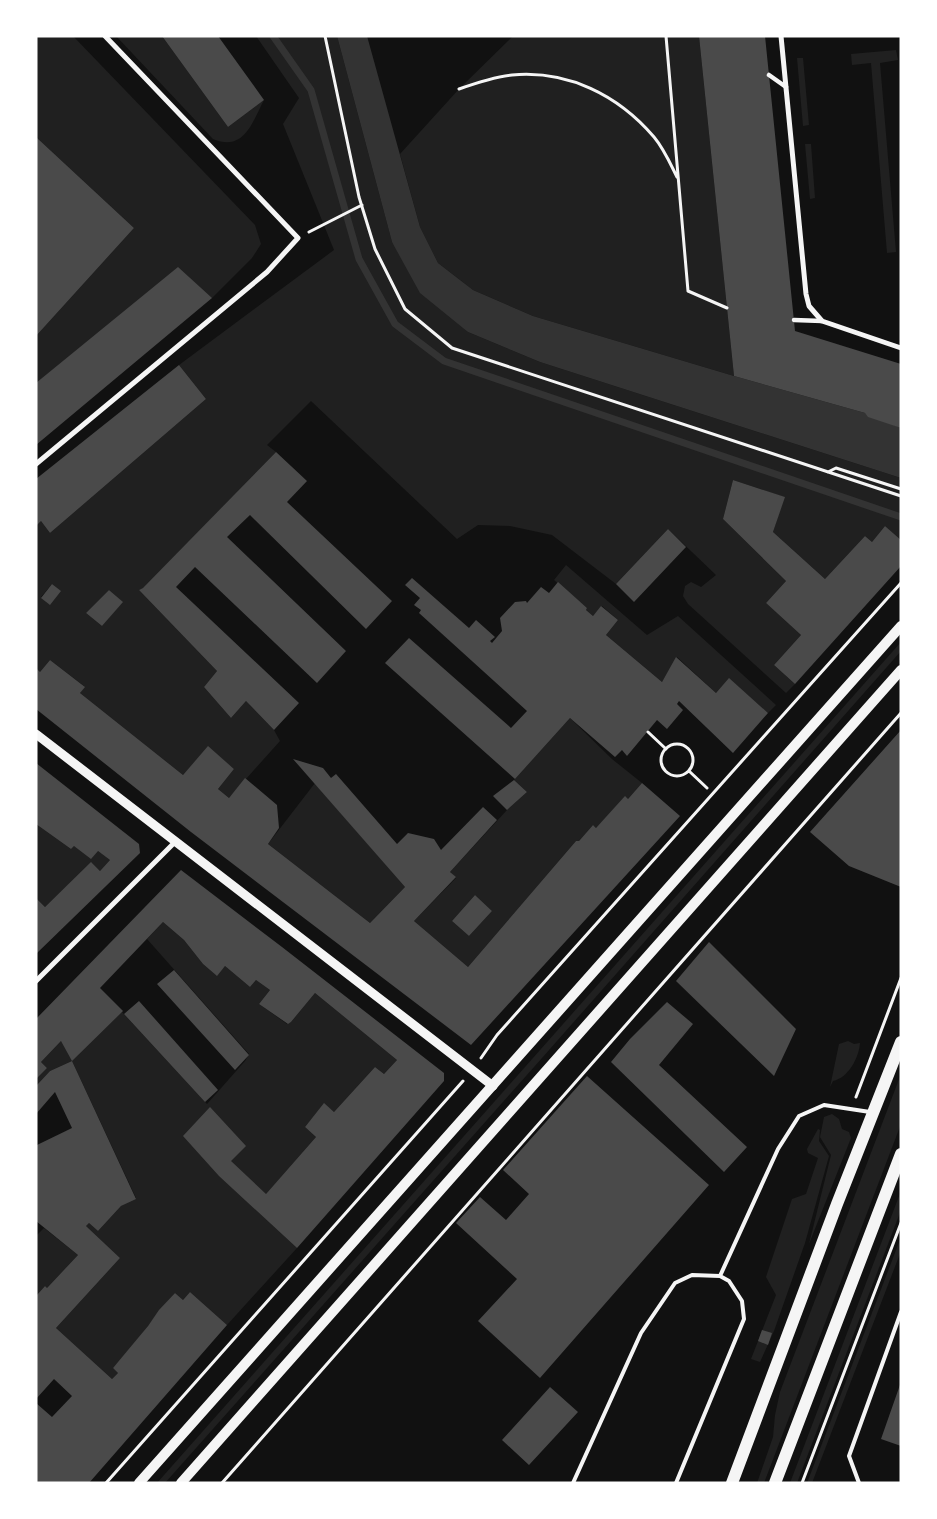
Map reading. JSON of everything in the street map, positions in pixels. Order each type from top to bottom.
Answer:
[{"type":"main road","points":[[139,1483],[901,626]]},
{"type":"main road","points":[[181,1483],[901,670]]},
{"type":"main road","points":[[732,1483],[837,1204],[901,1042]]},
{"type":"main road","points":[[775,1483],[901,1154]]},
{"type":"street","points":[[36,464],[267,272],[298,238],[105,36]]},
{"type":"street","points":[[781,36],[806,294],[810,306],[822,321]]},
{"type":"street","points":[[769,75],[786,88]]},
{"type":"street","points":[[794,320],[822,321],[901,348]]},
{"type":"street","points":[[36,734],[493,1086]]},
{"type":"street","points":[[36,981],[176,842]]},
{"type":"lane","points":[[720,1276],[778,1149],[799,1116],[824,1105],[874,1113]]},
{"type":"lane","points":[[573,1483],[641,1333],[675,1282],[692,1275],[720,1276],[729,1280],[742,1301],[744,1319],[676,1483]]},
{"type":"lane","points":[[859,1483],[849,1456],[901,1312]]},
{"type":"path","points":[[325,36],[362,205],[375,249],[405,309],[452,348],[901,496]]},
{"type":"path","points":[[666,36],[688,291],[727,308]]},
{"type":"path","points":[[459,88],[495,78],[525,75],[546,76],[581,84],[614,100],[630,112],[655,138],[668,158],[678,180]]},
{"type":"path","points":[[323,224],[362,205]]},
{"type":"path","points":[[828,472],[836,468],[901,489]]},
{"type":"path","points":[[489,1046],[901,583]]},
{"type":"path","points":[[222,1483],[901,713]]},
{"type":"path","points":[[648,732],[666,749]]},
{"type":"path","points":[[678,745],[687,748],[693,761],[685,774],[675,776],[666,771],[662,761],[666,749],[678,745]]},
{"type":"path","points":[[689,770],[708,788]]},
{"type":"path","points":[[852,1109],[901,978]]},
{"type":"path","points":[[106,1483],[473,1070]]},
{"type":"path","points":[[802,1483],[901,1223]]},
{"type":"shaded area","points":[[36,36],[73,36],[255,225],[261,244],[252,258],[212,298],[36,383],[36,336],[134,228],[36,137]]},
{"type":"shaded area","points":[[116,36],[162,36],[228,127],[264,100],[251,126],[246,133],[232,142],[213,139]]},
{"type":"shaded area","points":[[256,36],[337,36],[392,242],[468,332],[540,362],[901,478],[901,540],[885,526],[872,542],[865,536],[825,579],[773,532],[784,497],[733,480],[723,519],[786,581],[766,603],[801,635],[774,665],[795,684],[786,693],[688,604],[683,596],[685,586],[691,582],[701,587],[716,575],[668,529],[616,584],[552,535],[510,526],[478,525],[457,539],[311,401],[267,445],[276,452],[144,588],[139,590],[217,671],[204,687],[231,718],[246,701],[274,730],[280,741],[229,798],[218,789],[234,769],[208,747],[183,775],[80,693],[84,686],[50,660],[40,672],[36,668],[36,526],[41,521],[50,533],[206,399],[179,365],[334,250],[283,124],[299,98]],"holes":[[[52,584],[60,591],[49,604],[41,597]],[[109,590],[122,602],[102,626],[86,613]]]},
{"type":"shaded area","points":[[337,36],[367,36],[420,227],[438,263],[473,290],[533,316],[865,413],[901,428],[901,478],[540,362],[468,332],[420,293],[392,242]]},
{"type":"shaded area","points":[[513,36],[699,36],[734,376],[533,316],[473,290],[438,263],[420,227],[400,154],[459,89]]},
{"type":"shaded area","points":[[896,50],[898,60],[880,63],[896,252],[887,253],[871,63],[852,65],[851,54]]},
{"type":"shaded area","points":[[797,58],[803,58],[809,125],[803,126]]},
{"type":"shaded area","points":[[805,144],[811,144],[815,198],[810,199]]},
{"type":"shaded area","points":[[566,565],[647,635],[678,616],[776,705],[768,713],[729,679],[716,693],[677,657],[662,682],[606,635],[618,620],[602,606],[593,616],[586,610],[587,608],[554,580]]},
{"type":"shaded area","points":[[901,642],[901,651],[542,1058],[165,1483],[157,1483]]},
{"type":"shaded area","points":[[570,718],[612,759],[642,783],[628,799],[596,828],[593,825],[579,841],[576,841],[468,967],[414,921],[456,878],[450,872],[507,810],[527,792],[514,780]],"holes":[[[475,895],[492,911],[469,936],[452,921]]]},
{"type":"shaded area","points":[[315,783],[405,887],[370,923],[268,844]]},
{"type":"shaded area","points":[[36,824],[71,849],[74,846],[98,851],[110,860],[100,871],[91,863],[45,907],[36,898]]},
{"type":"shaded area","points":[[163,922],[184,940],[203,964],[216,975],[225,966],[250,987],[256,980],[270,990],[259,1004],[287,1024],[291,1022],[315,993],[397,1060],[384,1074],[375,1067],[334,1112],[324,1104],[305,1127],[316,1137],[254,1208],[297,1248],[227,1325],[190,1292],[183,1300],[175,1293],[113,1368],[118,1373],[112,1379],[56,1328],[120,1258],[86,1226],[89,1223],[98,1231],[121,1206],[136,1198],[72,1061],[50,1071],[36,1086],[36,1078],[47,1068],[41,1062],[61,1041],[122,1012],[207,1104],[245,1061],[249,1054],[147,939]]},
{"type":"shaded area","points":[[848,1041],[854,1044],[860,1043],[855,1061],[848,1072],[833,1081],[830,1087],[839,1044]]},
{"type":"shaded area","points":[[901,1074],[901,1124],[764,1483],[757,1483],[773,1437],[780,1392]]},
{"type":"shaded area","points":[[832,1114],[839,1119],[842,1129],[849,1132],[851,1138],[809,1244],[831,1155],[820,1137],[824,1117]]},
{"type":"shaded area","points":[[818,1129],[820,1130],[819,1141],[829,1156],[805,1243],[774,1331],[760,1362],[751,1359],[776,1295],[766,1277],[792,1199],[806,1194],[818,1158],[808,1153],[807,1149]]},
{"type":"shaded area","points":[[901,1191],[901,1210],[797,1483],[790,1483]]},
{"type":"shaded area","points":[[44,1228],[78,1255],[47,1288],[45,1286],[36,1296],[36,1236]]},
{"type":"shaded area","points":[[901,1237],[901,1251],[812,1483],[807,1483]]},
{"type":"building","points":[[162,36],[218,36],[264,100],[228,127]]},
{"type":"building","points":[[699,36],[765,36],[795,331],[901,364],[901,428],[868,417],[865,413],[734,376]]},
{"type":"building","points":[[36,137],[134,228],[36,336]]},
{"type":"building","points":[[178,267],[212,298],[36,445],[36,383]]},
{"type":"building","points":[[179,365],[206,399],[50,533],[41,521],[36,526],[36,479]]},
{"type":"building","points":[[276,452],[307,481],[287,502],[392,601],[366,629],[250,515],[227,537],[346,651],[317,683],[195,567],[176,587],[299,703],[274,730],[246,701],[231,718],[204,687],[217,671],[139,590]]},
{"type":"building","points":[[733,480],[785,497],[773,532],[825,579],[865,536],[872,542],[885,526],[901,540],[901,566],[795,684],[774,665],[801,635],[766,603],[786,581],[723,519]]},
{"type":"building","points":[[668,529],[686,547],[634,602],[616,584]]},
{"type":"building","points":[[412,578],[469,628],[476,620],[495,637],[490,641],[492,643],[502,631],[500,618],[515,602],[526,601],[527,603],[541,587],[549,593],[558,582],[587,608],[586,610],[593,616],[601,606],[618,620],[606,635],[662,682],[676,657],[716,693],[729,678],[768,713],[733,753],[679,701],[677,704],[683,710],[667,729],[657,720],[627,756],[622,750],[615,757],[570,718],[515,779],[385,663],[409,638],[511,728],[527,711],[419,613],[421,610],[414,605],[420,598],[405,585]]},
{"type":"building","points":[[52,584],[61,591],[50,605],[41,598]]},
{"type":"building","points":[[109,590],[123,602],[102,626],[86,613]]},
{"type":"building","points":[[50,660],[85,687],[80,693],[183,775],[208,746],[234,769],[218,789],[229,798],[245,778],[277,805],[279,828],[268,844],[370,923],[405,887],[293,759],[323,768],[331,778],[336,774],[397,844],[408,833],[434,839],[441,850],[483,807],[497,820],[450,872],[456,877],[414,921],[468,967],[576,841],[579,841],[593,825],[596,828],[625,796],[628,799],[642,783],[680,816],[471,1045],[191,832],[36,709],[36,668],[40,672]]},
{"type":"building","points":[[901,730],[901,887],[849,866],[810,832]]},
{"type":"building","points":[[36,763],[139,844],[140,853],[36,954],[36,898],[45,907],[91,862],[100,871],[110,860],[98,851],[91,859],[74,846],[71,849],[36,824]]},
{"type":"building","points":[[514,780],[527,792],[507,810],[493,796]]},
{"type":"building","points":[[181,870],[444,1073],[444,1081],[297,1248],[219,1176],[183,1136],[210,1107],[246,1146],[231,1161],[266,1194],[316,1137],[305,1127],[324,1103],[334,1112],[375,1067],[384,1074],[397,1060],[315,993],[288,1024],[259,1004],[270,990],[256,980],[250,987],[225,966],[217,976],[203,964],[184,940],[163,922],[100,988],[123,1011],[72,1061],[61,1041],[41,1062],[47,1068],[36,1079],[36,1019]]},
{"type":"building","points":[[475,895],[492,911],[469,936],[452,921]]},
{"type":"building","points":[[709,942],[796,1029],[774,1076],[676,981]]},
{"type":"building","points":[[174,970],[249,1055],[235,1070],[157,984]]},
{"type":"building","points":[[139,1001],[218,1090],[205,1102],[124,1014]]},
{"type":"building","points":[[667,1002],[693,1024],[659,1065],[747,1147],[724,1172],[611,1062],[630,1039]]},
{"type":"building","points":[[72,1061],[136,1199],[121,1206],[98,1231],[89,1223],[86,1226],[120,1258],[56,1328],[112,1379],[118,1373],[113,1368],[159,1310],[175,1293],[183,1300],[190,1292],[227,1325],[89,1483],[36,1483],[36,1403],[52,1417],[72,1396],[54,1379],[36,1399],[36,1296],[45,1286],[47,1288],[78,1255],[36,1221],[36,1144],[72,1128],[55,1092],[36,1114],[36,1086],[50,1071]]},
{"type":"building","points":[[587,1076],[709,1185],[540,1378],[478,1321],[517,1279],[456,1223],[480,1197],[506,1220],[529,1194],[503,1170]]},
{"type":"building","points":[[762,1330],[772,1333],[768,1345],[758,1341]]},
{"type":"building","points":[[901,1382],[901,1446],[881,1439]]},
{"type":"building","points":[[550,1387],[578,1412],[529,1465],[502,1440]]},
{"type":"waterway","points":[[273,36],[311,90],[359,259],[395,324],[444,361],[901,517]]}]
